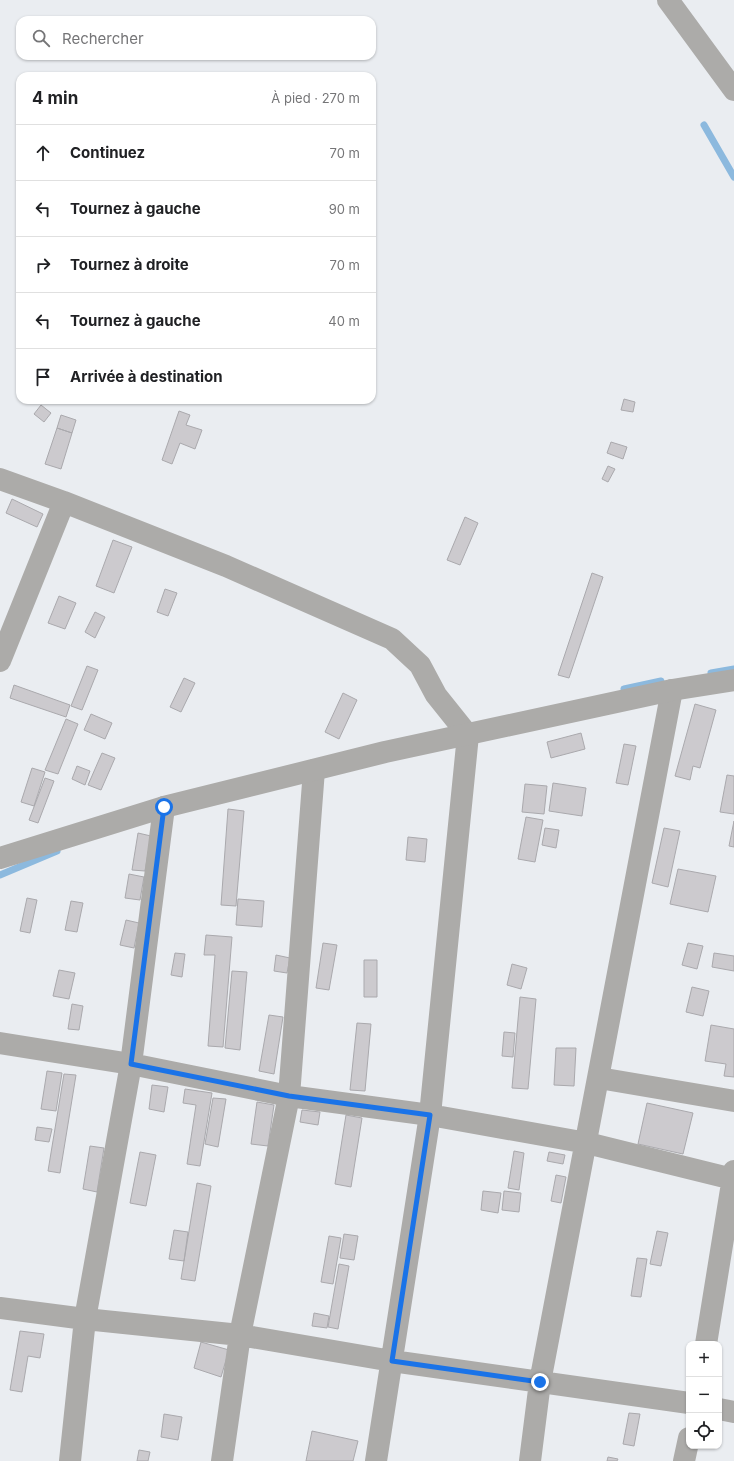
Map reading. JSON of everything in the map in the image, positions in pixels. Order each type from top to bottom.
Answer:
[{"type":"street","points":[[668,0],[734,90]]},
{"type":"street","points":[[0,480],[64,502],[226,566],[392,639],[420,665],[436,695],[468,735],[430,1115],[376,1461]]},
{"type":"street","points":[[0,661],[64,502]]},
{"type":"street","points":[[0,858],[164,807],[385,752],[672,690],[734,680]]},
{"type":"street","points":[[530,1461],[540,1382],[587,1143],[672,690]]},
{"type":"street","points":[[222,1461],[240,1335],[289,1096],[314,770]]},
{"type":"street","points":[[70,1461],[85,1319],[131,1064],[164,807]]},
{"type":"street","points":[[0,1043],[131,1064],[289,1096],[430,1115],[587,1143],[733,1175],[706,1341]]},
{"type":"street","points":[[599,1078],[734,1102]]},
{"type":"street","points":[[0,1308],[85,1319],[240,1335],[392,1361],[686,1403]]},
{"type":"street","points":[[722,1410],[734,1412]]},
{"type":"street","points":[[684,1461],[687,1449]]},
{"type":"building","points":[[624,399],[635,402],[633,412],[621,410]]},
{"type":"building","points":[[41,405],[51,413],[44,422],[34,414]]},
{"type":"building","points":[[179,411],[190,415],[186,425],[202,430],[195,449],[180,443],[172,464],[162,460]]},
{"type":"building","points":[[61,415],[76,420],[72,433],[57,428]]},
{"type":"building","points":[[57,428],[72,433],[61,469],[45,464]]},
{"type":"building","points":[[611,442],[627,447],[623,459],[607,453]]},
{"type":"building","points":[[608,466],[615,469],[608,482],[602,479]]},
{"type":"building","points":[[12,499],[43,514],[37,527],[6,513]]},
{"type":"building","points":[[465,517],[478,523],[460,565],[447,560]]},
{"type":"building","points":[[113,540],[132,547],[114,593],[96,586]]},
{"type":"building","points":[[592,573],[603,577],[569,678],[558,675]]},
{"type":"building","points":[[165,589],[177,593],[168,616],[157,612]]},
{"type":"building","points":[[59,596],[76,603],[65,629],[48,623]]},
{"type":"building","points":[[95,612],[105,617],[95,638],[85,632]]},
{"type":"building","points":[[87,666],[98,670],[82,710],[71,706]]},
{"type":"building","points":[[184,678],[195,683],[181,712],[170,707]]},
{"type":"building","points":[[14,685],[70,705],[66,717],[10,698]]},
{"type":"building","points":[[343,693],[357,700],[339,739],[325,732]]},
{"type":"building","points":[[695,704],[716,710],[700,768],[693,766],[690,780],[675,776]]},
{"type":"building","points":[[91,714],[112,723],[105,739],[84,730]]},
{"type":"building","points":[[66,719],[78,724],[58,774],[45,770]]},
{"type":"building","points":[[581,733],[585,749],[551,758],[547,742]]},
{"type":"building","points":[[624,744],[636,746],[628,785],[616,783]]},
{"type":"building","points":[[102,753],[115,758],[101,790],[88,785]]},
{"type":"building","points":[[77,766],[90,771],[85,785],[72,779]]},
{"type":"building","points":[[32,768],[45,772],[34,806],[21,802]]},
{"type":"building","points":[[727,775],[734,776],[734,814],[720,812]]},
{"type":"building","points":[[45,778],[54,781],[38,823],[29,820]]},
{"type":"building","points":[[553,783],[586,788],[582,816],[549,811]]},
{"type":"building","points":[[525,784],[547,786],[544,814],[522,812]]},
{"type":"building","points":[[228,809],[244,811],[236,906],[221,905]]},
{"type":"building","points":[[526,817],[543,820],[535,862],[518,859]]},
{"type":"building","points":[[734,821],[734,847],[729,846]]},
{"type":"building","points":[[545,828],[559,830],[556,848],[542,845]]},
{"type":"building","points":[[664,828],[680,831],[668,887],[652,883]]},
{"type":"building","points":[[138,833],[151,836],[145,871],[132,870]]},
{"type":"building","points":[[408,837],[427,839],[425,862],[406,860]]},
{"type":"building","points":[[678,869],[716,876],[708,912],[670,904]]},
{"type":"building","points":[[129,874],[144,877],[140,900],[125,898]]},
{"type":"building","points":[[27,898],[37,900],[30,933],[20,931]]},
{"type":"building","points":[[238,899],[264,901],[262,927],[236,925]]},
{"type":"building","points":[[71,901],[83,903],[77,932],[65,930]]},
{"type":"building","points":[[126,920],[139,923],[134,948],[120,945]]},
{"type":"building","points":[[206,935],[232,937],[223,1047],[208,1046],[215,955],[204,955]]},
{"type":"building","points":[[323,943],[337,945],[329,990],[316,988]]},
{"type":"building","points":[[688,943],[703,946],[697,969],[682,965]]},
{"type":"building","points":[[175,953],[185,954],[182,977],[171,975]]},
{"type":"building","points":[[714,953],[734,956],[734,971],[712,967]]},
{"type":"building","points":[[276,955],[290,958],[287,973],[274,971]]},
{"type":"building","points":[[364,960],[377,960],[377,997],[364,997]]},
{"type":"building","points":[[512,964],[527,968],[521,989],[507,985]]},
{"type":"building","points":[[59,970],[75,973],[69,999],[53,996]]},
{"type":"building","points":[[232,971],[247,972],[240,1050],[225,1048]]},
{"type":"building","points":[[692,987],[709,991],[703,1016],[686,1012]]},
{"type":"building","points":[[520,997],[536,999],[528,1089],[512,1088]]},
{"type":"building","points":[[72,1004],[83,1006],[79,1030],[68,1029]]},
{"type":"building","points":[[269,1015],[283,1017],[274,1074],[259,1071]]},
{"type":"building","points":[[357,1023],[371,1024],[365,1091],[350,1090]]},
{"type":"building","points":[[711,1025],[734,1029],[734,1077],[724,1076],[726,1064],[705,1061]]},
{"type":"building","points":[[504,1032],[515,1033],[513,1057],[502,1056]]},
{"type":"building","points":[[556,1048],[576,1048],[574,1086],[554,1085]]},
{"type":"building","points":[[47,1071],[62,1073],[56,1111],[41,1109]]},
{"type":"building","points":[[64,1074],[76,1075],[60,1173],[48,1171]]},
{"type":"building","points":[[152,1085],[168,1087],[164,1112],[149,1109]]},
{"type":"building","points":[[185,1089],[212,1093],[200,1166],[187,1164],[196,1105],[183,1103]]},
{"type":"building","points":[[213,1098],[226,1099],[218,1147],[205,1144]]},
{"type":"building","points":[[257,1102],[274,1105],[268,1146],[251,1144]]},
{"type":"building","points":[[647,1103],[693,1113],[683,1154],[638,1144]]},
{"type":"building","points":[[302,1110],[320,1112],[318,1125],[300,1122]]},
{"type":"building","points":[[346,1115],[362,1118],[351,1187],[335,1184]]},
{"type":"building","points":[[37,1127],[52,1129],[49,1142],[35,1140]]},
{"type":"building","points":[[90,1146],[104,1148],[97,1192],[83,1189]]},
{"type":"building","points":[[514,1151],[524,1153],[519,1190],[508,1188]]},
{"type":"building","points":[[140,1152],[156,1155],[146,1206],[130,1203]]},
{"type":"building","points":[[549,1152],[565,1155],[563,1164],[547,1161]]},
{"type":"building","points":[[556,1175],[566,1177],[561,1203],[551,1201]]},
{"type":"building","points":[[197,1183],[211,1186],[195,1281],[181,1279]]},
{"type":"building","points":[[483,1191],[501,1193],[498,1213],[481,1210]]},
{"type":"building","points":[[504,1191],[521,1193],[519,1212],[502,1210]]},
{"type":"building","points":[[174,1230],[188,1232],[184,1261],[169,1259]]},
{"type":"building","points":[[657,1231],[668,1233],[661,1266],[650,1264]]},
{"type":"building","points":[[344,1234],[358,1236],[354,1260],[340,1258]]},
{"type":"building","points":[[329,1236],[341,1238],[333,1284],[321,1282]]},
{"type":"building","points":[[637,1258],[647,1259],[641,1297],[631,1296]]},
{"type":"building","points":[[339,1264],[349,1266],[338,1329],[328,1327]]},
{"type":"building","points":[[314,1313],[329,1316],[327,1328],[312,1326]]},
{"type":"building","points":[[20,1331],[44,1334],[40,1358],[28,1356],[22,1392],[10,1390]]},
{"type":"building","points":[[201,1342],[229,1350],[221,1377],[194,1368]]},
{"type":"building","points":[[629,1413],[640,1414],[634,1446],[623,1444]]},
{"type":"building","points":[[164,1414],[182,1417],[178,1440],[161,1437]]},
{"type":"building","points":[[312,1431],[358,1441],[353,1461],[306,1461]]},
{"type":"building","points":[[139,1450],[150,1452],[148,1461],[137,1461]]},
{"type":"building","points":[[608,1457],[618,1459],[617,1461],[607,1461]]},
{"type":"waterway","points":[[704,125],[734,177]]},
{"type":"waterway","points":[[711,673],[734,669]]},
{"type":"waterway","points":[[624,689],[661,681]]},
{"type":"waterway","points":[[0,875],[57,851]]},
{"type":"route","points":[[164,807],[131,1064],[289,1096],[430,1115],[392,1361],[540,1382]]}]
